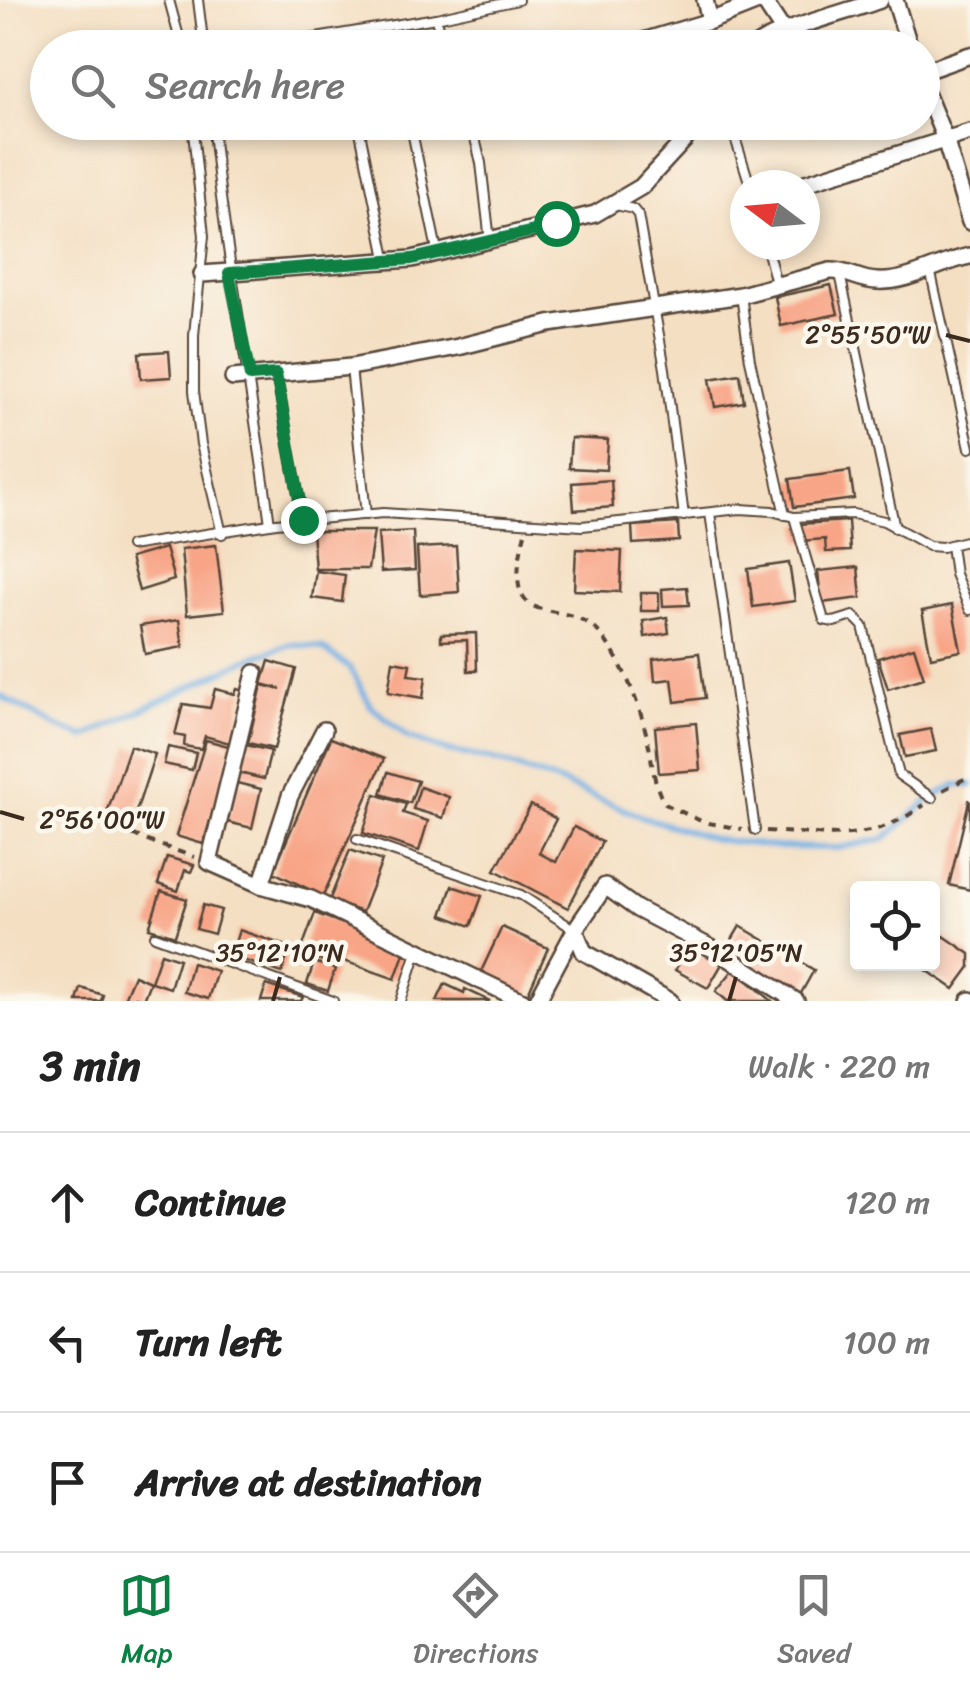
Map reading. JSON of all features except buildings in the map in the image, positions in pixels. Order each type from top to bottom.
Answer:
[{"type":"street","points":[[705,0],[710,21]]},
{"type":"street","points":[[680,30],[764,0],[783,30]]},
{"type":"street","points":[[790,30],[880,0]]},
{"type":"street","points":[[896,0],[905,30]]},
{"type":"street","points":[[940,66],[970,55]]},
{"type":"street","points":[[940,126],[970,222]]},
{"type":"street","points":[[820,179],[970,132]]},
{"type":"street","points":[[202,274],[438,255],[595,214],[641,188],[685,140]]},
{"type":"street","points":[[232,378],[351,366],[458,347],[549,324],[741,295],[840,270],[878,282],[970,256]]},
{"type":"street","points":[[255,673],[210,862],[261,885],[311,899],[523,1001]]},
{"type":"street","points":[[261,885],[290,796],[324,730]]},
{"type":"street","points":[[537,1001],[575,930],[605,886],[637,909],[719,952],[796,1001]]},
{"type":"street","points":[[575,930],[584,952],[670,1001]]},
{"type":"lane","points":[[169,0],[177,30]]},
{"type":"lane","points":[[198,0],[202,30]]},
{"type":"lane","points":[[364,30],[518,0]]},
{"type":"lane","points":[[436,18],[438,30]]},
{"type":"lane","points":[[194,140],[204,236],[194,335],[194,390],[201,444],[222,534]]},
{"type":"lane","points":[[214,140],[229,273],[250,376],[270,524]]},
{"type":"lane","points":[[362,140],[387,262]]},
{"type":"lane","points":[[414,140],[438,255]]},
{"type":"lane","points":[[475,140],[490,241]]},
{"type":"lane","points":[[735,140],[745,170]]},
{"type":"lane","points":[[614,205],[633,209],[638,215],[684,516]]},
{"type":"lane","points":[[770,260],[777,287]]},
{"type":"lane","points":[[930,268],[967,411],[970,448]]},
{"type":"lane","points":[[840,270],[895,528]]},
{"type":"lane","points":[[741,295],[750,360],[790,516],[824,620],[834,622],[853,616],[860,619],[899,775],[932,798]]},
{"type":"lane","points":[[351,366],[366,514]]},
{"type":"lane","points":[[276,374],[303,520]]},
{"type":"lane","points":[[130,546],[366,514],[582,526],[740,510],[790,516],[854,514],[884,522],[929,546],[950,546],[970,540]]},
{"type":"lane","points":[[710,513],[755,830]]},
{"type":"lane","points":[[950,546],[955,574],[970,610]]},
{"type":"lane","points":[[357,838],[521,895],[575,930]]},
{"type":"lane","points":[[155,936],[333,1001]]},
{"type":"lane","points":[[401,1001],[418,950]]},
{"type":"path","points":[[528,523],[517,564],[518,588],[538,610],[570,617],[602,635],[634,693],[656,784],[665,804],[703,822],[836,837],[862,835],[902,820],[970,776]]},
{"type":"path","points":[[103,821],[210,862]]},
{"type":"waterway","points":[[0,696],[85,737],[246,660],[291,644],[322,648],[350,668],[371,706],[408,737],[443,750],[498,761],[640,816],[714,839],[778,847],[838,848],[884,839],[932,798],[956,785],[970,785]]},
{"type":"route","points":[[303,520],[276,374],[250,376],[229,273],[412,259],[556,223]]}]
